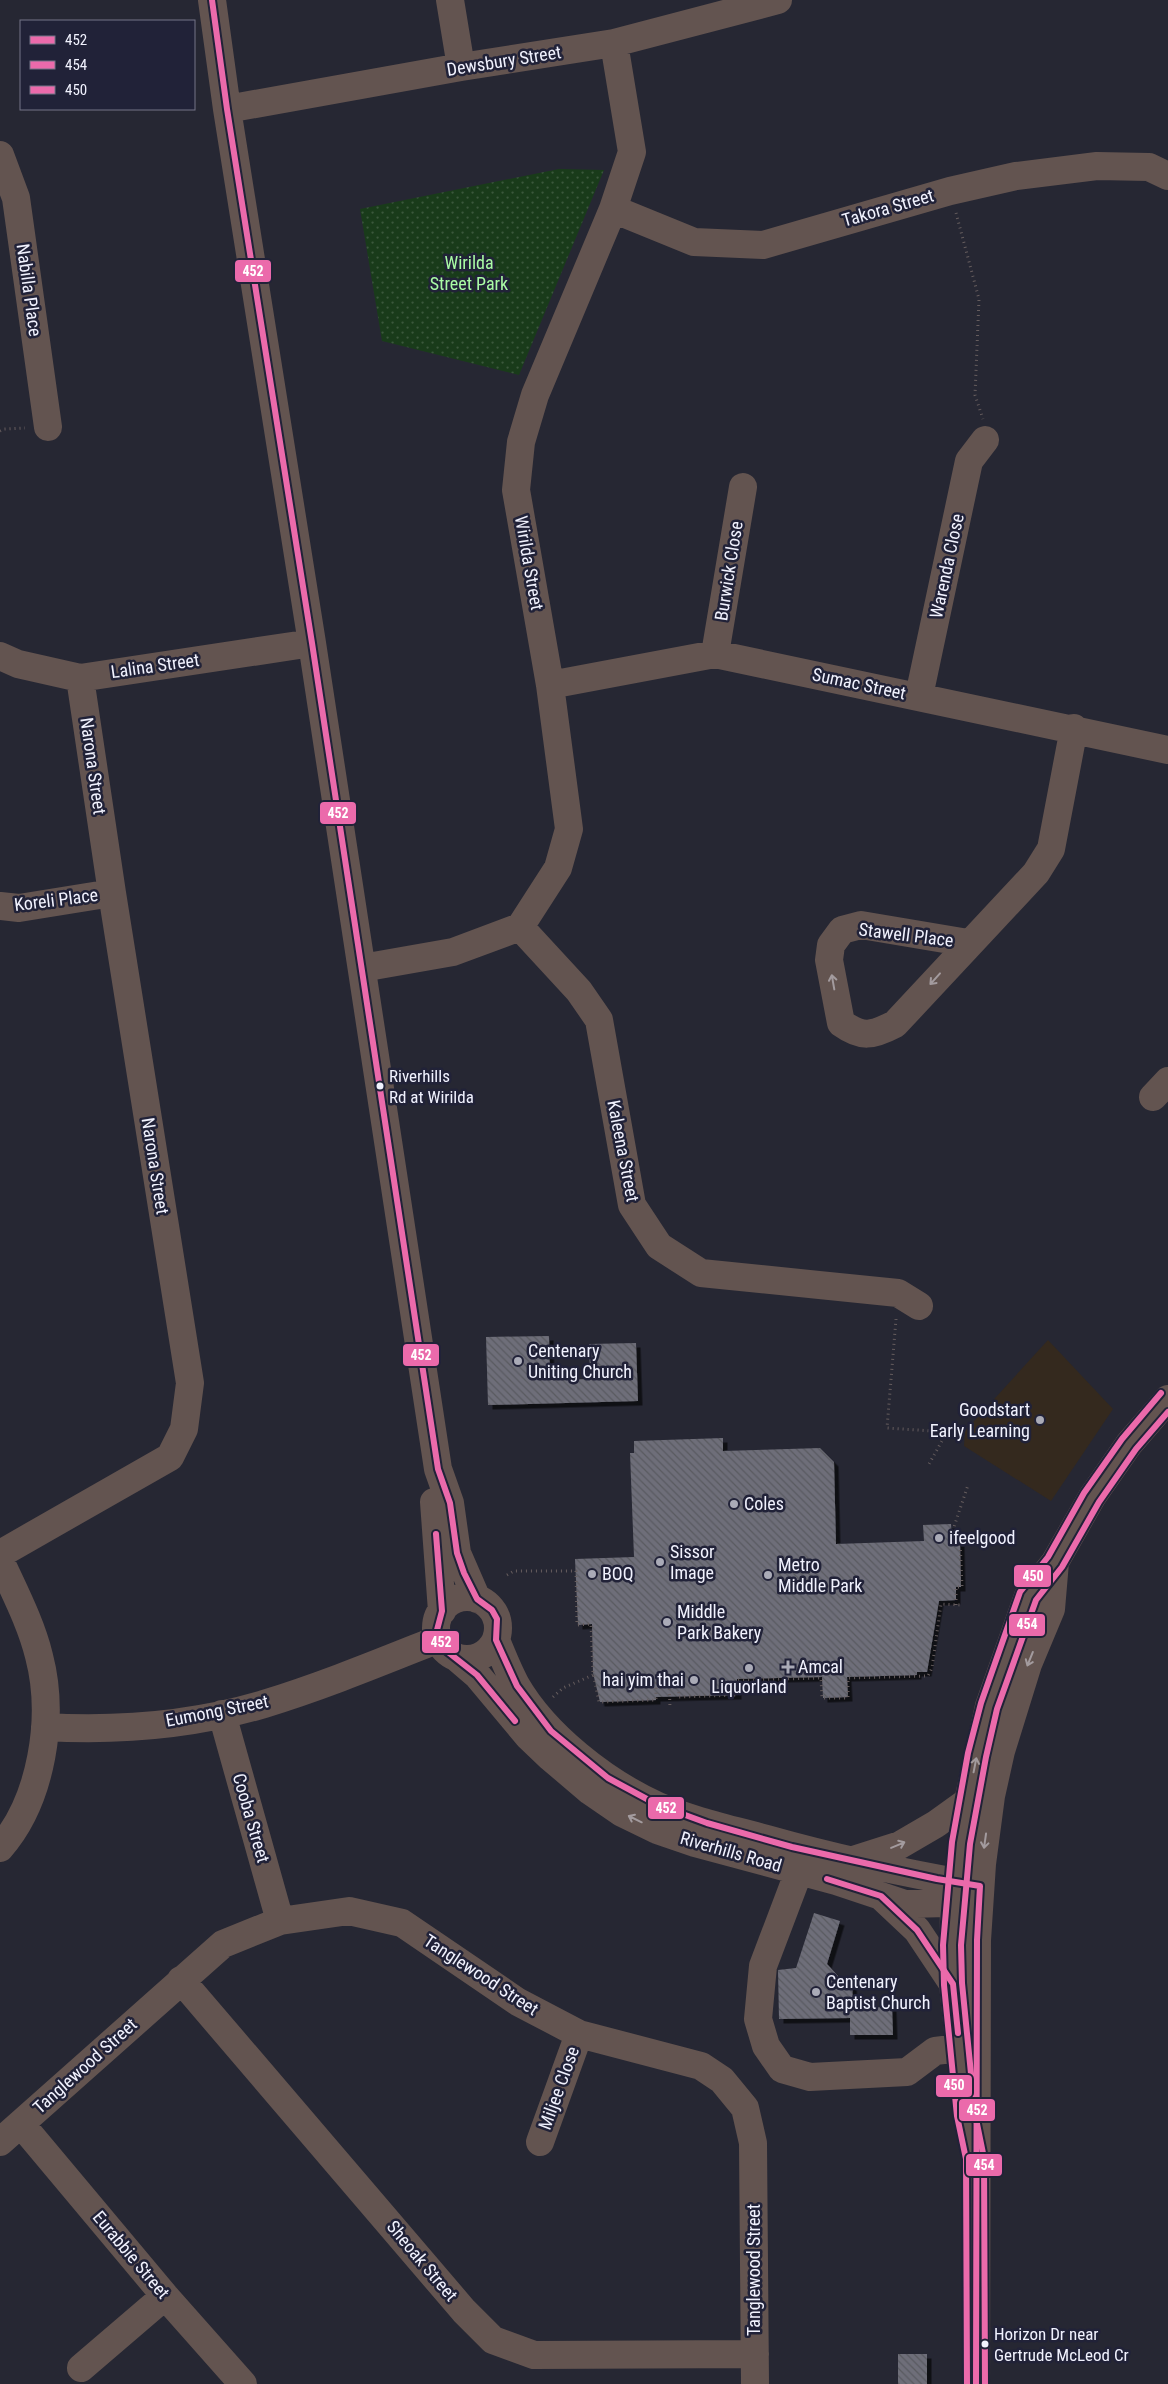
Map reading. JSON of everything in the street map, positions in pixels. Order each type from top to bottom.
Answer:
[{"type":"street","points":[[212,0],[227,109],[312,643],[438,1469],[450,1503],[458,1553],[476,1599]]},
{"type":"street","points":[[450,0],[461,67]]},
{"type":"street","name":"Dewsbury Street","points":[[227,109],[461,67],[614,43],[778,0]]},
{"type":"street","name":"Wirilda Street","points":[[520,927],[558,868],[569,829],[550,685],[516,490],[521,442],[535,395],[613,209],[632,152],[614,43]]},
{"type":"street","name":"Nabilla Place","points":[[0,155],[16,198],[48,427]]},
{"type":"street","name":"Takora Street","points":[[613,209],[694,242],[763,245],[950,190],[1016,176],[1097,166],[1149,167],[1168,176]]},
{"type":"street","name":"Warenda Close","points":[[919,696],[969,461],[985,440]]},
{"type":"street","name":"Burwick Close","points":[[715,654],[742,487]]},
{"type":"street","name":"Lalina Street","points":[[0,656],[18,664],[80,678],[312,643]]},
{"type":"street","name":"Sumac Street","points":[[550,685],[715,654],[1074,728],[1168,750]]},
{"type":"street","name":"Narona Street","points":[[0,1554],[170,1457],[184,1429],[190,1383],[112,893],[80,678]]},
{"type":"street","name":"Stawell Place","points":[[968,943],[861,925],[842,930],[830,944],[829,960],[840,1023],[857,1034],[877,1033],[895,1024],[968,943],[1036,873],[1051,849],[1074,728]]},
{"type":"street","name":"Koreli Place","points":[[0,906],[19,908],[112,893]]},
{"type":"street","points":[[362,968],[453,952],[520,927]]},
{"type":"street","name":"Kaleena Street","points":[[520,927],[578,991],[599,1020],[632,1206],[659,1246],[701,1272],[909,1300]]},
{"type":"street","points":[[976,2384],[975,2158],[978,2112],[967,1894],[968,1801],[989,1706],[1028,1596],[1055,1562],[1092,1497],[1123,1452],[1168,1399]]},
{"type":"street","points":[[438,1469],[434,1508],[442,1611],[437,1630],[448,1648],[471,1659],[482,1655],[490,1649],[496,1640],[497,1619],[492,1610],[476,1599],[467,1597],[457,1599],[442,1611]]},
{"type":"street","points":[[0,1560],[28,1622],[40,1656],[45,1694],[45,1727],[42,1759],[33,1787],[8,1840],[0,1848]]},
{"type":"street","points":[[975,2158],[966,2115],[952,1984],[967,1894],[1001,1751],[1028,1664],[1051,1609],[1055,1562]]},
{"type":"street","name":"Riverhills Road","points":[[496,1640],[517,1686],[539,1716],[566,1746],[608,1778],[658,1806],[792,1847],[852,1860],[967,1894]]},
{"type":"street","name":"Eumong Street","points":[[45,1727],[112,1728],[222,1714],[264,1704],[448,1648]]},
{"type":"street","name":"Riverhills Road","points":[[448,1648],[476,1675],[528,1736],[550,1757],[590,1791],[622,1813],[657,1830],[695,1843],[799,1871],[905,1904],[967,1894]]},
{"type":"street","name":"Cooba Street","points":[[222,1714],[280,1922]]},
{"type":"street","points":[[852,1860],[900,1845],[936,1824],[968,1801]]},
{"type":"street","points":[[799,1871],[763,1966],[758,2019],[766,2046],[782,2069],[810,2077],[907,2072],[935,2052],[960,2048]]},
{"type":"street","points":[[881,1896],[917,1930],[952,1984]]},
{"type":"street","name":"Tanglewood Street","points":[[0,2142],[222,1944],[280,1922],[349,1911],[402,1923],[518,2002],[579,2034],[701,2066],[722,2080],[745,2108],[753,2143],[755,2384]]},
{"type":"street","name":"Sheoak Street","points":[[181,1980],[464,2311],[493,2340],[534,2355],[755,2354]]},
{"type":"street","name":"Miljee Close","points":[[540,2142],[579,2034]]},
{"type":"street","name":"Eurabbie Street","points":[[21,2124],[165,2296],[243,2384]]},
{"type":"street","points":[[81,2368],[165,2296]]},
{"type":"path","points":[[950,190],[980,299],[975,395],[982,416],[985,440]]},
{"type":"path","points":[[909,1300],[887,1428],[947,1432],[929,1464]]},
{"type":"path","points":[[507,1575],[514,1571],[576,1571],[577,1625],[591,1624],[593,1675],[599,1702],[656,1700],[656,1679],[678,1679],[678,1696],[738,1695],[737,1680],[821,1678],[822,1698],[848,1698],[848,1678],[928,1676],[932,1668],[941,1604],[959,1605],[956,1587],[962,1587],[960,1539],[955,1539],[954,1527],[968,1485]]},
{"type":"path","points":[[549,1701],[563,1688],[593,1675]]},
{"type":"path","points":[[669,1679],[670,1708]]},
{"type":"shaded area","name":"Goodstart Early Learning","points":[[1048,1340],[1113,1409],[1051,1501],[964,1446],[965,1431]]},
{"type":"green space","name":"Wirilda Street Park","points":[[559,169],[604,170],[519,375],[382,341],[360,209]]},
{"type":"building","name":"Centenary Uniting Church","points":[[549,1336],[550,1380],[590,1379],[589,1344],[636,1343],[638,1401],[488,1405],[486,1337]]},
{"type":"building","name":"Metro Middle Park","points":[[723,1438],[723,1451],[820,1448],[834,1462],[836,1544],[924,1541],[923,1525],[951,1524],[952,1542],[960,1542],[961,1587],[956,1587],[956,1600],[939,1601],[927,1672],[917,1672],[917,1675],[847,1677],[848,1697],[823,1698],[822,1677],[737,1679],[737,1695],[656,1697],[656,1700],[600,1702],[593,1673],[592,1624],[578,1625],[575,1559],[634,1557],[630,1453],[634,1453],[634,1441]]},
{"type":"building","name":"Centenary Baptist Church","points":[[814,1913],[840,1921],[827,1964],[839,1977],[852,1977],[853,2008],[892,2007],[893,2035],[850,2035],[850,2018],[779,2019],[778,1970],[796,1968]]},
{"type":"building","points":[[898,2354],[927,2354],[927,2384],[898,2384]]},
{"type":"transit line","name":"452","points":[[212,0],[227,109],[312,643],[438,1469],[450,1503],[457,1553],[464,1573],[477,1599],[492,1610],[497,1619],[496,1640],[517,1686],[551,1731],[608,1778],[658,1805],[707,1823],[792,1847],[937,1879],[980,1886],[977,1940],[976,2384]]},
{"type":"transit line","name":"450","points":[[967,2384],[966,2159],[957,2116],[944,1985],[943,1945],[952,1842],[968,1753],[981,1703],[1020,1592],[1048,1557],[1084,1493],[1122,1439],[1161,1393]]},
{"type":"transit line","name":"454","points":[[985,2384],[984,2158],[975,2114],[962,1983],[961,1945],[970,1844],[986,1757],[997,1709],[1036,1600],[1062,1567],[1099,1502],[1136,1449],[1168,1412]]},
{"type":"transit line","name":"452","points":[[436,1534],[442,1611],[437,1630],[439,1639],[444,1649],[477,1675],[515,1721]]},
{"type":"transit line","name":"452","points":[[827,1879],[881,1896],[917,1930],[953,1984],[958,2033]]},
{"type":"place","name":"Riverhills Rd at Wirilda","points":[[380,1086]]},
{"type":"place","name":"Centenary Uniting Church","points":[[518,1361]]},
{"type":"place","name":"Goodstart Early Learning","points":[[1040,1420]]},
{"type":"place","name":"Coles","points":[[734,1504]]},
{"type":"place","name":"ifeelgood","points":[[939,1538]]},
{"type":"place","name":"Sissor Image","points":[[660,1562]]},
{"type":"place","name":"BOQ","points":[[592,1574]]},
{"type":"place","name":"Metro Middle Park","points":[[768,1575]]},
{"type":"place","name":"Middle Park Bakery","points":[[667,1622]]},
{"type":"place","name":"Amcal","points":[[788,1667]]},
{"type":"place","name":"Liquorland","points":[[749,1668]]},
{"type":"place","name":"hai yim thai","points":[[694,1680]]},
{"type":"place","name":"Centenary Baptist Church","points":[[816,1992]]},
{"type":"place","name":"Horizon Dr near Gertrude McLeod Cr","points":[[985,2344]]}]
